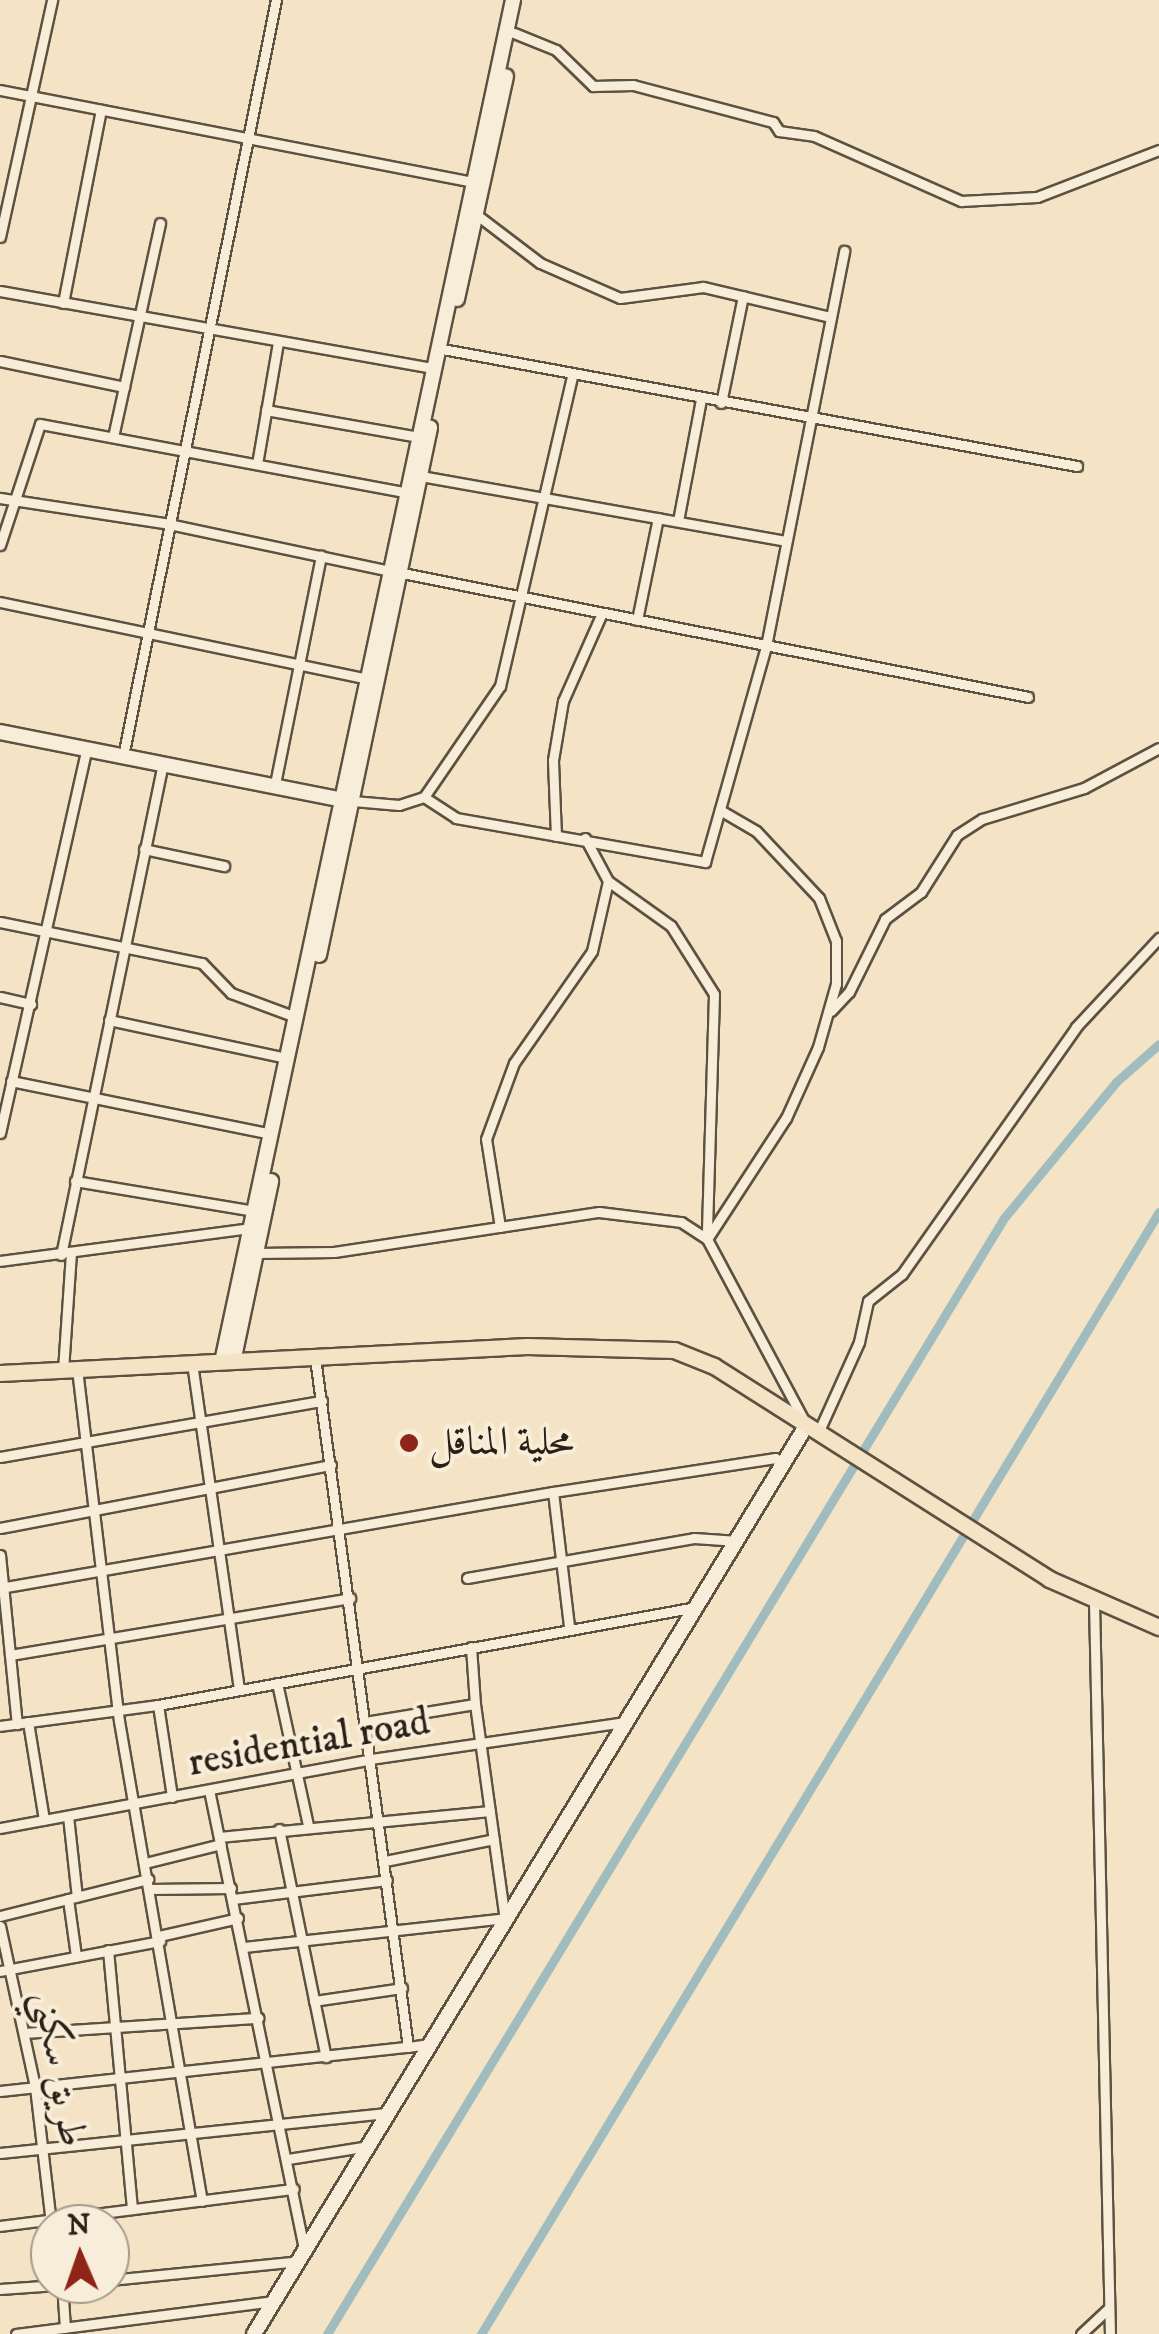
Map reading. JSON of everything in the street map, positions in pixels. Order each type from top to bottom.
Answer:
[{"type":"main road","points":[[0,1372],[640,1344],[714,1366],[978,1534],[1094,1602],[1159,1627]]},
{"type":"street","points":[[0,236],[52,0]]},
{"type":"street","points":[[123,756],[276,0]]},
{"type":"street","points":[[228,1362],[256,1253],[396,572],[407,494],[433,368],[442,349],[476,215],[514,34],[516,0]]},
{"type":"street","points":[[228,1362],[251,1228],[347,801],[368,679],[421,476],[473,182],[516,0]]},
{"type":"street","points":[[514,34],[556,50],[593,86],[650,88],[774,122],[779,130],[814,136],[961,201],[1037,197],[1159,150]]},
{"type":"street","points":[[0,90],[473,182]]},
{"type":"street","points":[[63,303],[101,110]]},
{"type":"street","points":[[476,215],[540,263],[620,298],[702,287],[830,317]]},
{"type":"street","points":[[113,437],[160,222]]},
{"type":"street","points":[[424,797],[456,818],[706,862],[766,646],[844,251]]},
{"type":"street","points":[[0,291],[208,332],[433,368]]},
{"type":"street","points":[[721,403],[743,296]]},
{"type":"street","points":[[257,464],[278,343]]},
{"type":"street","points":[[442,349],[1077,466]]},
{"type":"street","points":[[0,361],[124,387]]},
{"type":"street","points":[[1,736],[87,748],[347,801],[399,806],[424,797],[500,686],[525,598],[572,376]]},
{"type":"street","points":[[678,522],[701,399]]},
{"type":"street","points":[[266,410],[419,437]]},
{"type":"street","points":[[0,546],[5,499],[40,424],[407,494]]},
{"type":"street","points":[[421,476],[785,542]]},
{"type":"street","points":[[5,499],[170,524],[1028,698]]},
{"type":"street","points":[[637,620],[658,518]]},
{"type":"street","points":[[274,784],[322,556]]},
{"type":"street","points":[[0,602],[368,679]]},
{"type":"street","points":[[556,836],[553,760],[562,701],[602,613]]},
{"type":"street","points":[[0,1133],[87,748]]},
{"type":"street","points":[[829,1013],[849,992],[886,919],[921,892],[958,835],[982,819],[1084,788],[1159,748]]},
{"type":"street","points":[[163,764],[90,1100],[66,1255],[70,1370],[84,1441],[118,1710],[183,2072],[202,2201]]},
{"type":"street","points":[[707,1239],[767,1154],[829,1013],[836,941],[819,898],[756,831],[720,810]]},
{"type":"street","points":[[585,838],[608,882],[671,926],[714,994],[707,1239]]},
{"type":"street","points":[[144,849],[224,866]]},
{"type":"street","points":[[500,1227],[486,1139],[514,1062],[592,952],[608,882]]},
{"type":"street","points":[[0,922],[202,963],[232,993],[296,1017]]},
{"type":"street","points":[[254,2334],[784,1466],[812,1430],[859,1342],[868,1301],[902,1274],[1076,1027],[1159,938]]},
{"type":"street","points":[[0,997],[31,1004]]},
{"type":"street","points":[[109,1020],[288,1058]]},
{"type":"street","points":[[11,1080],[90,1100],[272,1134]]},
{"type":"street","points":[[75,1182],[255,1211]]},
{"type":"street","points":[[256,1253],[334,1252],[599,1212],[681,1222],[707,1239],[812,1430]]},
{"type":"street","points":[[0,1260],[66,1255],[251,1228]]},
{"type":"street","points":[[315,1358],[360,1666],[408,2047]]},
{"type":"street","points":[[192,1364],[239,1690]]},
{"type":"street","points":[[0,1457],[199,1419],[322,1401]]},
{"type":"street","points":[[2,1588],[552,1492],[775,1458],[784,1466]]},
{"type":"street","points":[[0,1528],[330,1466]]},
{"type":"street","points":[[552,1492],[569,1626]]},
{"type":"street","points":[[467,1578],[694,1538],[738,1542]]},
{"type":"street","points":[[0,1555],[17,1724]]},
{"type":"street","points":[[10,1655],[350,1598]]},
{"type":"street","points":[[1094,1602],[1110,2334]]},
{"type":"street","points":[[0,1726],[158,1704],[569,1626],[699,1606]]},
{"type":"street","points":[[471,1647],[480,1744],[506,1920]]},
{"type":"street","points":[[277,1683],[308,1825]]},
{"type":"street","points":[[158,1704],[172,1797]]},
{"type":"street","points":[[366,1722],[476,1704]]},
{"type":"street","points":[[28,1722],[44,1820]]},
{"type":"street","name":"residential road","points":[[0,1828],[370,1760],[628,1722]]},
{"type":"street","points":[[209,1790],[282,2125],[301,2255]]},
{"type":"street","points":[[145,1864],[220,1840],[279,1828],[490,1811]]},
{"type":"street","points":[[68,1816],[76,1956]]},
{"type":"street","points":[[279,1828],[326,2057]]},
{"type":"street","points":[[384,1861],[494,1839]]},
{"type":"street","points":[[233,1899],[387,1880]]},
{"type":"street","points":[[0,1916],[149,1884],[231,1888]]},
{"type":"street","points":[[5,1970],[238,1918]]},
{"type":"street","points":[[244,1947],[506,1920]]},
{"type":"street","name":"طريق سكني","points":[[0,1926],[5,1970],[35,2087],[49,2204]]},
{"type":"street","points":[[108,1950],[132,2210],[294,2190]]},
{"type":"street","points":[[314,2001],[402,1988]]},
{"type":"street","points":[[24,2033],[258,2018]]},
{"type":"street","points":[[0,2091],[432,2044]]},
{"type":"street","points":[[0,2152],[389,2113]]},
{"type":"street","points":[[288,2158],[368,2146]]},
{"type":"street","points":[[0,2226],[30,2224]]},
{"type":"street","points":[[130,2277],[301,2255]]},
{"type":"street","points":[[0,2290],[30,2287]]},
{"type":"street","points":[[16,2334],[274,2301]]},
{"type":"street","points":[[60,2331],[61,2304]]},
{"type":"street","points":[[1080,2334],[1109,2308]]},
{"type":"waterway","points":[[327,2334],[1004,1218],[1116,1082],[1159,1044]]},
{"type":"waterway","points":[[481,2334],[1159,1212]]},
{"type":"place","name":"محلية المناقل","points":[[409,1443]]}]
